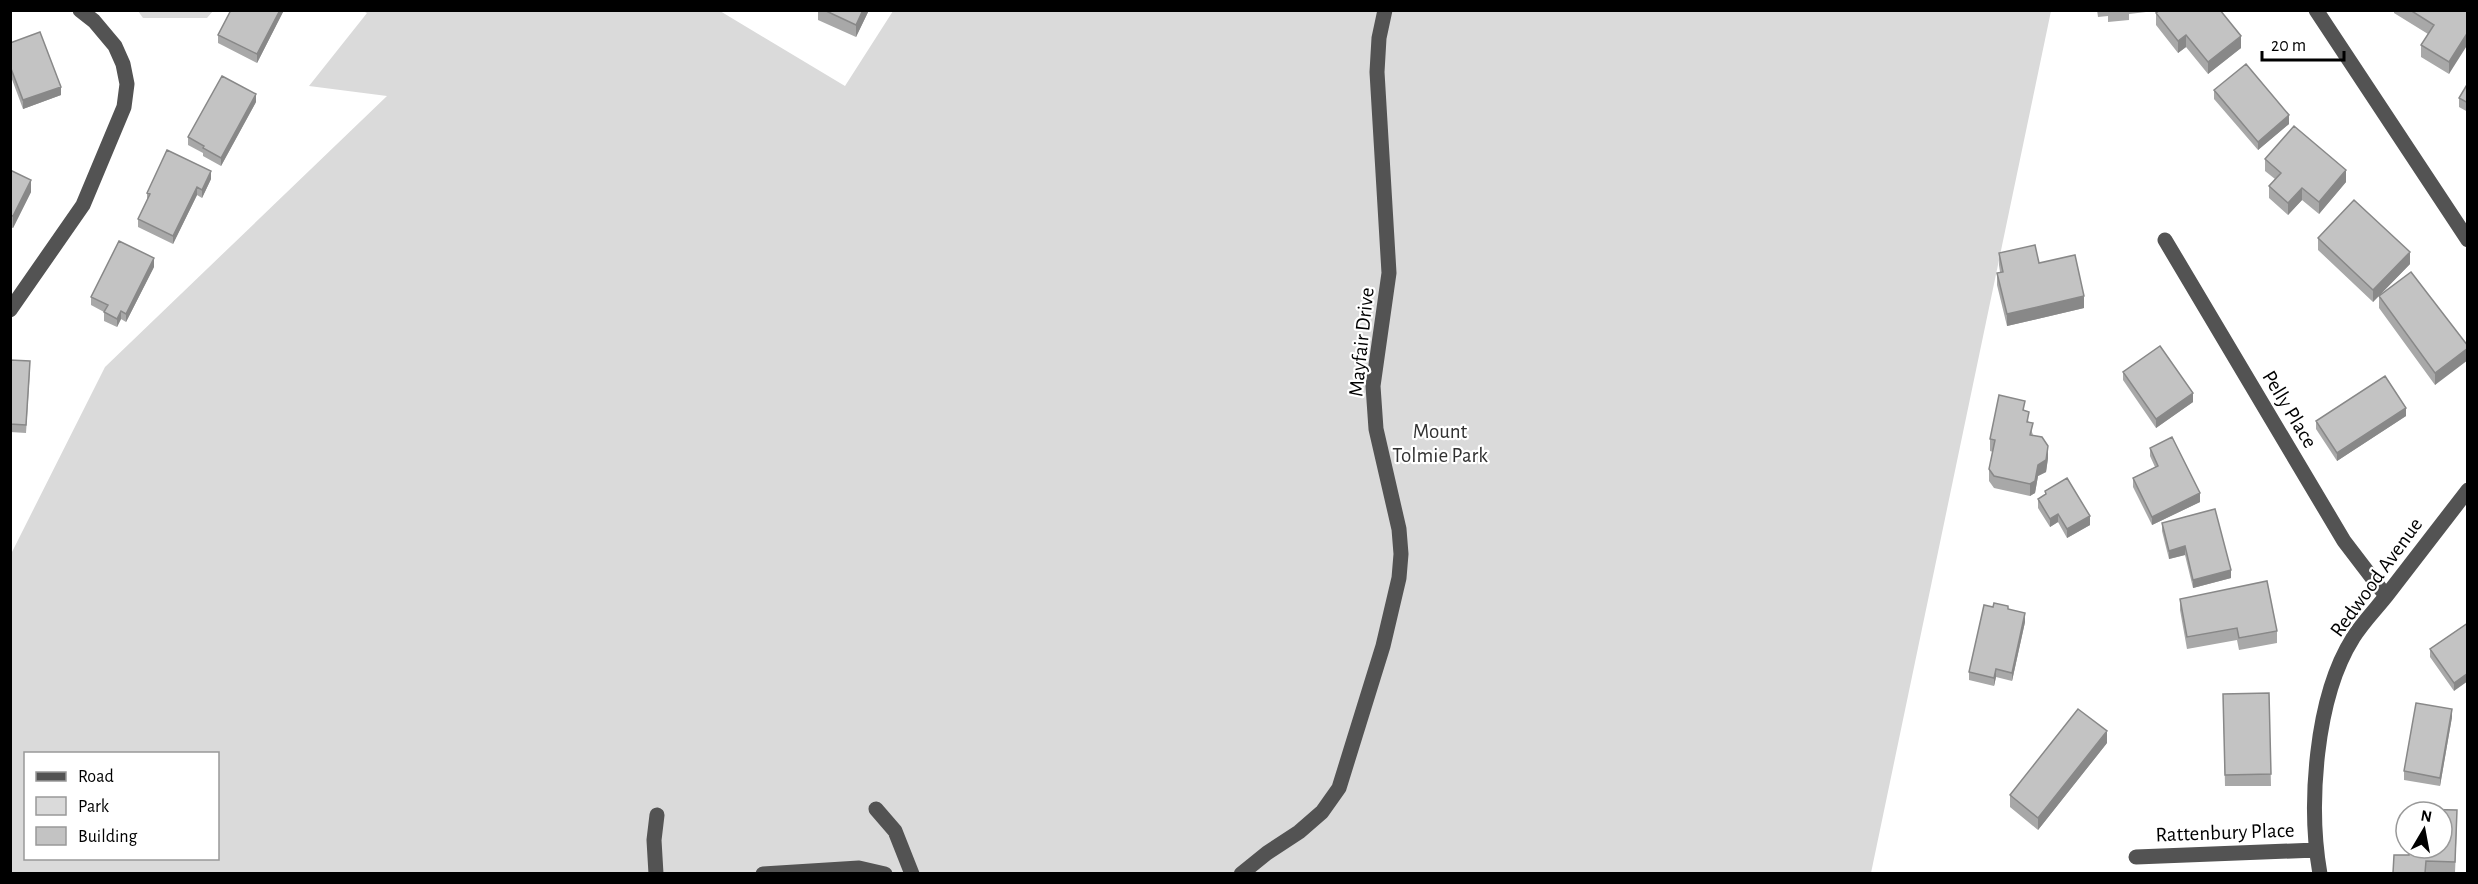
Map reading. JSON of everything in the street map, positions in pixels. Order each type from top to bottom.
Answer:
[{"type":"street","points":[[10,310],[83,205],[124,107],[127,84],[123,64],[115,46],[80,10]]},
{"type":"street","name":"Mayfair Drive","points":[[1241,873],[1322,812],[1339,788],[1383,646],[1399,578],[1401,554],[1398,529],[1376,429],[1373,386],[1389,273],[1377,72],[1379,38],[1385,10]]},
{"type":"street","points":[[2316,10],[2468,240]]},
{"type":"street","name":"Pelly Place","points":[[2165,240],[2344,541],[2386,596]]},
{"type":"street","name":"Redwood Avenue","points":[[2320,873],[2316,850],[2315,785],[2323,724],[2334,679],[2352,638],[2468,490]]},
{"type":"street","points":[[876,809],[895,831],[912,873]]},
{"type":"street","points":[[656,873],[654,840],[657,815]]},
{"type":"street","name":"Rattenbury Place","points":[[2136,857],[2316,850]]},
{"type":"street","points":[[763,873],[859,868],[885,873]]},
{"type":"green space","points":[[138,11],[213,11],[207,18],[143,18]]},
{"type":"green space","name":"Mount Tolmie Park","points":[[363,11],[720,11],[845,86],[893,11],[2051,11],[1871,873],[11,873],[10,556],[105,367],[387,96],[309,86],[367,13]]},
{"type":"building","points":[[231,10],[280,10],[257,54],[218,35]]},
{"type":"building","points":[[824,10],[863,10],[856,25]]},
{"type":"building","points":[[2160,10],[2220,10],[2241,36],[2208,62],[2186,35],[2178,41],[2156,13]]},
{"type":"building","points":[[2410,10],[2468,10],[2468,32],[2449,62],[2421,45],[2434,25]]},
{"type":"building","points":[[40,32],[61,87],[23,100],[10,66],[10,43]]},
{"type":"building","points":[[2246,64],[2289,115],[2258,142],[2214,90]]},
{"type":"building","points":[[222,76],[256,94],[221,158],[188,137]]},
{"type":"building","points":[[2468,83],[2468,103],[2459,98]]},
{"type":"building","points":[[2294,126],[2346,170],[2319,202],[2302,188],[2288,203],[2269,186],[2281,173],[2265,159]]},
{"type":"building","points":[[167,150],[211,171],[202,190],[197,187],[173,236],[138,219]]},
{"type":"building","points":[[10,170],[31,180],[13,216],[10,215]]},
{"type":"building","points":[[2354,200],[2410,252],[2373,290],[2318,238]]},
{"type":"building","points":[[119,241],[154,258],[126,314],[121,311],[117,319],[104,312],[108,305],[91,297]]},
{"type":"building","points":[[2035,245],[2039,263],[2075,255],[2084,296],[2007,314],[1997,273],[2003,272],[1999,253]]},
{"type":"building","points":[[2411,272],[2468,346],[2435,373],[2379,296]]},
{"type":"building","points":[[2160,346],[2193,393],[2156,419],[2123,372]]},
{"type":"building","points":[[10,360],[30,361],[26,425],[10,424]]},
{"type":"building","points":[[2385,376],[2406,408],[2337,453],[2316,421]]},
{"type":"building","points":[[1999,395],[2025,401],[2023,410],[2029,412],[2027,422],[2033,423],[2030,435],[2042,437],[2048,446],[2046,460],[2038,465],[2035,481],[2030,484],[1994,476],[1989,469],[1995,440],[1990,439]]},
{"type":"building","points":[[2172,437],[2200,493],[2152,517],[2133,478],[2158,466],[2150,448]]},
{"type":"building","points":[[2067,478],[2090,516],[2067,529],[2058,514],[2050,519],[2038,499],[2046,494],[2045,491]]},
{"type":"building","points":[[2215,509],[2231,570],[2193,580],[2185,546],[2169,551],[2162,523]]},
{"type":"building","points":[[2267,581],[2277,631],[2239,638],[2237,628],[2187,637],[2180,599]]},
{"type":"building","points":[[1994,603],[2025,613],[2012,673],[1996,669],[1994,678],[1969,672],[1984,605],[1993,607]]},
{"type":"building","points":[[2468,623],[2468,673],[2454,683],[2430,649]]},
{"type":"building","points":[[2269,693],[2271,774],[2225,775],[2223,694]]},
{"type":"building","points":[[2416,703],[2452,709],[2440,778],[2404,771]]},
{"type":"building","points":[[2078,709],[2107,731],[2038,818],[2010,795]]},
{"type":"building","points":[[2454,810],[2457,810],[2455,862],[2426,861],[2425,873],[2393,873],[2394,855],[2394,860],[2454,860]]}]
